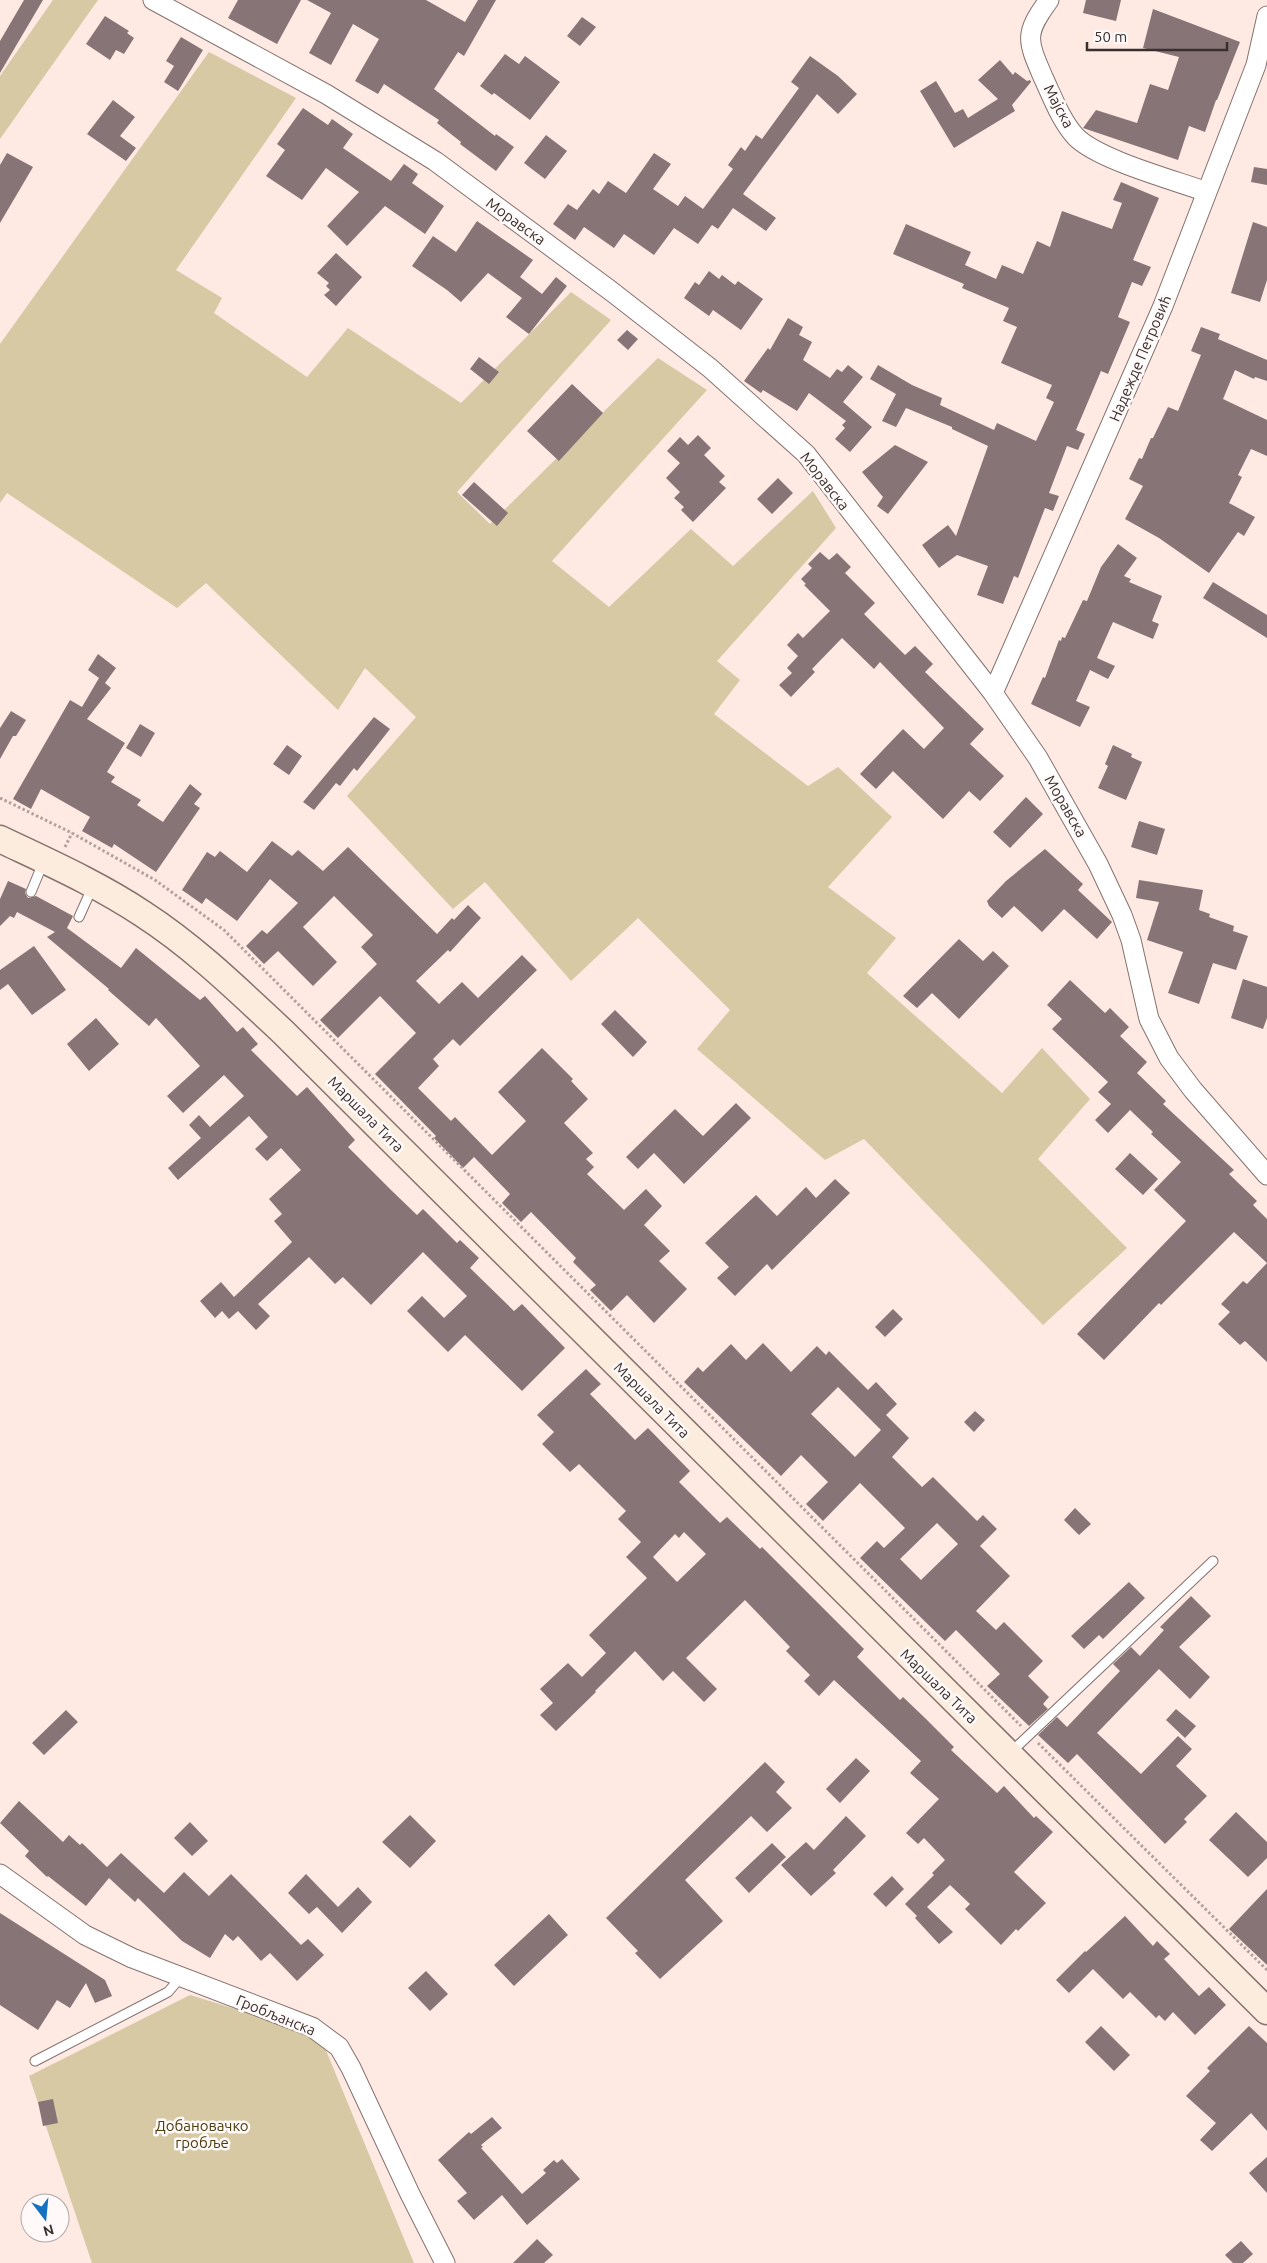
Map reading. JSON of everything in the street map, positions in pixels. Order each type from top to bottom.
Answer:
[{"type":"main road","name":"Маршала Тита","points":[[0,839],[93,885],[142,913],[194,951],[283,1032],[1267,2011]]},
{"type":"street","name":"Моравска","points":[[153,0],[326,94],[435,161],[611,291],[710,368],[806,454],[993,693],[1038,758],[1098,864],[1122,915],[1131,940],[1149,1019],[1169,1058],[1193,1090],[1267,1174]]},
{"type":"street","name":"Мајска","points":[[1049,0],[1032,26],[1029,40],[1033,54],[1050,92],[1066,123],[1076,137],[1091,148],[1124,163],[1206,192]]},
{"type":"street","name":"Надежде Петровић","points":[[993,693],[1163,306],[1256,65],[1267,16]]},
{"type":"street","name":"Гробљанска","points":[[0,1874],[85,1935],[132,1958],[312,2026],[339,2047],[351,2068],[410,2194],[445,2263]]},
{"type":"lane","points":[[31,892],[44,860]]},
{"type":"lane","points":[[78,916],[93,885]]},
{"type":"lane","points":[[1009,1754],[1213,1561]]},
{"type":"lane","points":[[35,2061],[168,1992],[181,1977]]},
{"type":"path","points":[[0,798],[72,832],[156,880],[224,930],[1267,1970]]},
{"type":"green space","points":[[53,0],[98,0],[0,139],[0,76]]},
{"type":"green space","points":[[209,52],[296,98],[176,270],[222,298],[214,313],[307,377],[348,328],[461,403],[571,292],[611,320],[457,492],[490,524],[658,358],[707,390],[552,561],[609,607],[691,529],[733,566],[813,491],[836,528],[717,661],[740,680],[714,714],[808,786],[838,767],[892,817],[828,887],[896,938],[867,973],[1002,1093],[1042,1048],[1090,1099],[1038,1159],[1127,1248],[1043,1325],[864,1139],[825,1160],[697,1049],[730,1010],[638,918],[571,981],[485,882],[453,909],[347,796],[416,717],[365,668],[338,710],[206,583],[177,608],[7,493],[0,503],[0,344]]},
{"type":"green space","name":"Добановачко гробље","points":[[190,1995],[291,2026],[325,2048],[414,2263],[92,2263],[70,2193],[29,2076]]},
{"type":"building","points":[[24,0],[43,0],[0,73],[0,41]]},
{"type":"building","points":[[238,0],[301,0],[277,44],[228,18]]},
{"type":"building","points":[[307,0],[426,0],[465,22],[478,0],[496,0],[464,56],[458,52],[434,89],[495,136],[496,134],[514,147],[496,171],[460,144],[461,142],[437,123],[439,120],[384,84],[378,94],[355,81],[379,39],[353,24],[331,65],[309,53],[331,13]]},
{"type":"building","points":[[1086,0],[1121,0],[1116,21],[1083,13]]},
{"type":"building","points":[[1153,9],[1240,42],[1205,132],[1189,126],[1178,160],[1083,128],[1096,110],[1137,123],[1150,84],[1168,90],[1179,57],[1143,48]]},
{"type":"building","points":[[105,16],[129,31],[127,33],[134,38],[124,54],[116,50],[110,60],[86,44]]},
{"type":"building","points":[[582,17],[596,27],[580,46],[567,36]]},
{"type":"building","points":[[181,37],[203,50],[178,91],[164,82],[174,66],[166,61]]},
{"type":"building","points":[[505,54],[519,64],[525,56],[560,82],[530,120],[494,93],[492,95],[480,86]]},
{"type":"building","points":[[810,56],[838,76],[857,94],[838,114],[817,94],[743,194],[776,218],[766,231],[733,208],[718,229],[712,225],[698,244],[674,228],[654,255],[624,234],[614,248],[584,227],[575,240],[553,224],[568,204],[577,210],[593,189],[599,194],[608,181],[626,193],[654,153],[671,164],[653,189],[678,206],[685,196],[703,209],[733,169],[728,165],[741,147],[745,151],[756,135],[762,139],[799,88],[791,82]]},
{"type":"building","points":[[1000,60],[1013,75],[1015,72],[1031,82],[1012,105],[1015,111],[954,148],[920,91],[936,81],[955,113],[963,109],[968,118],[998,99],[978,80]]},
{"type":"building","points":[[113,100],[135,117],[120,136],[136,148],[126,161],[87,134]]},
{"type":"building","points":[[303,108],[328,125],[332,119],[353,134],[343,148],[391,181],[404,164],[418,174],[412,183],[444,206],[425,234],[385,206],[347,246],[327,226],[359,192],[326,168],[302,200],[266,176],[285,150],[277,144]]},
{"type":"building","points":[[546,135],[567,151],[545,179],[524,163]]},
{"type":"building","points":[[7,153],[33,167],[0,223],[0,165]]},
{"type":"building","points":[[1254,167],[1267,169],[1267,185],[1251,182]]},
{"type":"building","points":[[1121,182],[1159,198],[1133,260],[1151,267],[1142,286],[1132,282],[1118,317],[1130,322],[1108,374],[1101,371],[1076,430],[1085,434],[1078,450],[1067,446],[1049,493],[1059,496],[1053,511],[1045,508],[1018,578],[1014,576],[1003,604],[977,595],[988,566],[957,555],[939,568],[922,545],[948,525],[956,536],[988,446],[952,429],[952,427],[906,408],[896,427],[882,421],[896,394],[870,379],[878,365],[912,385],[942,398],[940,405],[994,430],[997,423],[1036,441],[1054,402],[1046,398],[1052,385],[1001,363],[1017,327],[1003,321],[1009,308],[962,288],[964,284],[893,254],[906,224],[971,252],[965,265],[996,279],[1002,265],[1023,274],[1037,241],[1050,247],[1062,211],[1112,229],[1122,203],[1113,200]]},
{"type":"building","points":[[477,221],[533,260],[520,277],[542,294],[556,277],[567,286],[529,334],[506,317],[522,298],[488,273],[461,302],[412,266],[433,236],[456,252]]},
{"type":"building","points":[[1253,222],[1267,227],[1267,280],[1260,302],[1231,293]]},
{"type":"building","points":[[336,253],[362,277],[336,306],[324,295],[330,290],[326,286],[329,283],[317,273]]},
{"type":"building","points":[[709,271],[719,279],[722,275],[735,285],[738,281],[763,299],[741,330],[713,310],[709,316],[684,298],[695,282],[699,285]]},
{"type":"building","points":[[788,318],[803,327],[799,335],[812,342],[803,360],[830,378],[837,369],[842,372],[848,365],[863,377],[843,402],[872,427],[850,452],[835,439],[845,428],[842,425],[846,421],[809,393],[797,411],[763,390],[761,393],[744,381],[768,348],[770,350]]},
{"type":"building","points":[[1201,327],[1220,334],[1218,339],[1267,360],[1267,381],[1255,377],[1254,379],[1235,370],[1223,399],[1267,420],[1267,456],[1251,449],[1238,475],[1242,477],[1229,503],[1255,517],[1244,536],[1238,532],[1209,573],[1159,538],[1125,519],[1143,486],[1129,479],[1139,458],[1142,459],[1168,407],[1178,411],[1201,355],[1191,351]]},
{"type":"building","points":[[627,330],[638,339],[628,350],[617,340]]},
{"type":"building","points":[[479,357],[499,372],[489,384],[470,369]]},
{"type":"building","points":[[572,384],[603,413],[559,461],[527,431]]},
{"type":"building","points":[[698,435],[711,448],[704,455],[725,476],[719,482],[726,488],[693,522],[681,510],[684,507],[674,498],[680,492],[666,478],[680,463],[667,451],[680,437],[688,445]]},
{"type":"building","points":[[895,445],[928,462],[888,514],[877,506],[883,497],[862,472]]},
{"type":"building","points":[[778,478],[793,493],[772,514],[757,499]]},
{"type":"building","points":[[474,482],[508,513],[497,526],[462,495]]},
{"type":"building","points":[[1118,544],[1137,558],[1124,576],[1131,579],[1129,582],[1162,596],[1152,621],[1159,624],[1153,639],[1113,622],[1097,658],[1115,666],[1108,679],[1090,670],[1076,701],[1090,707],[1080,727],[1031,704],[1043,677],[1045,678],[1059,640],[1061,641],[1062,637],[1065,638],[1083,600],[1087,601],[1101,567]]},
{"type":"building","points":[[820,552],[829,560],[837,553],[851,567],[845,573],[875,603],[864,614],[905,655],[915,646],[933,664],[925,672],[984,729],[970,744],[1004,776],[980,801],[969,791],[943,819],[893,771],[876,789],[860,774],[903,729],[924,749],[944,728],[880,662],[874,669],[842,638],[812,669],[815,672],[791,697],[779,685],[792,673],[787,668],[798,656],[787,645],[798,633],[803,638],[830,611],[804,585],[806,584],[801,579],[812,568],[808,564]]},
{"type":"building","points":[[1213,582],[1267,615],[1267,638],[1203,598]]},
{"type":"building","points":[[98,654],[116,668],[105,683],[111,688],[87,719],[125,743],[107,772],[115,777],[111,782],[141,800],[137,805],[163,822],[190,784],[202,794],[194,804],[200,808],[156,872],[114,844],[112,848],[82,831],[90,817],[41,789],[31,809],[13,799],[70,700],[82,707],[99,678],[88,670]]},
{"type":"building","points":[[11,711],[26,720],[16,736],[13,736],[0,759],[0,728]]},
{"type":"building","points":[[374,717],[390,729],[357,771],[354,768],[340,786],[336,783],[314,810],[303,802]]},
{"type":"building","points":[[140,724],[155,733],[141,757],[126,748]]},
{"type":"building","points":[[287,745],[302,756],[289,775],[273,764]]},
{"type":"building","points":[[1113,745],[1132,754],[1131,757],[1142,762],[1126,800],[1098,788],[1108,766],[1105,764]]},
{"type":"building","points":[[1026,797],[1043,814],[1010,848],[993,832]]},
{"type":"building","points":[[1139,821],[1165,829],[1157,855],[1131,847]]},
{"type":"building","points":[[272,841],[292,856],[298,850],[323,871],[348,847],[437,934],[468,905],[481,918],[450,952],[448,950],[416,981],[439,1004],[462,982],[478,998],[522,955],[537,970],[460,1046],[453,1039],[433,1059],[439,1066],[418,1088],[451,1121],[455,1117],[492,1155],[526,1121],[498,1092],[542,1048],[573,1079],[571,1081],[588,1099],[564,1123],[593,1153],[586,1159],[594,1167],[587,1174],[624,1210],[646,1189],[662,1206],[644,1225],[670,1251],[659,1261],[687,1289],[654,1323],[627,1295],[611,1311],[590,1290],[596,1285],[573,1262],[576,1258],[531,1212],[521,1222],[502,1203],[510,1194],[474,1157],[463,1168],[434,1138],[436,1136],[375,1074],[416,1033],[380,996],[338,1038],[320,1020],[377,964],[361,947],[373,935],[334,896],[303,927],[337,962],[313,986],[278,951],[264,964],[246,946],[262,930],[267,934],[298,903],[270,879],[237,921],[206,898],[202,904],[182,890],[207,852],[215,857],[220,851],[247,872]]},
{"type":"building","points":[[1045,849],[1083,884],[1078,890],[1112,922],[1097,939],[1064,909],[1042,932],[1014,906],[1002,918],[989,906],[987,901],[1006,881]]},
{"type":"building","points":[[1139,880],[1203,890],[1199,910],[1210,914],[1209,917],[1234,926],[1233,931],[1248,936],[1236,970],[1213,963],[1199,1004],[1168,993],[1183,952],[1147,940],[1159,902],[1136,898]]},
{"type":"building","points":[[8,881],[26,889],[25,893],[28,898],[36,896],[73,916],[67,928],[121,968],[136,948],[200,1000],[205,996],[237,1032],[243,1027],[258,1044],[251,1050],[297,1096],[307,1087],[355,1140],[348,1147],[391,1190],[417,1215],[423,1209],[457,1243],[460,1240],[479,1258],[470,1268],[514,1311],[522,1304],[565,1348],[522,1391],[465,1335],[448,1352],[407,1311],[422,1296],[444,1318],[467,1296],[423,1252],[371,1305],[343,1277],[335,1284],[309,1257],[258,1304],[270,1316],[256,1330],[238,1311],[229,1319],[222,1311],[215,1318],[200,1301],[221,1282],[234,1297],[292,1242],[274,1221],[282,1214],[269,1199],[301,1170],[281,1148],[267,1161],[255,1149],[268,1137],[249,1116],[178,1180],[168,1168],[201,1138],[189,1125],[199,1115],[210,1127],[244,1096],[224,1075],[183,1113],[167,1096],[200,1066],[156,1018],[149,1026],[109,989],[47,937],[55,932],[17,912],[14,918],[10,916],[0,926],[0,899]]},
{"type":"building","points":[[959,939],[983,961],[993,951],[1009,966],[959,1019],[932,993],[917,1008],[903,996]]},
{"type":"building","points":[[34,946],[66,990],[32,1015],[8,984],[0,990],[0,970]]},
{"type":"building","points":[[1243,979],[1267,987],[1267,1018],[1263,1029],[1231,1018]]},
{"type":"building","points":[[1070,980],[1105,1013],[1110,1008],[1129,1027],[1120,1036],[1147,1062],[1137,1073],[1166,1101],[1163,1104],[1234,1170],[1229,1174],[1257,1201],[1253,1205],[1267,1219],[1267,1263],[1234,1232],[1161,1305],[1159,1303],[1104,1360],[1077,1334],[1186,1221],[1154,1190],[1181,1162],[1151,1134],[1153,1132],[1130,1110],[1108,1133],[1095,1120],[1111,1104],[1098,1092],[1108,1082],[1052,1029],[1062,1019],[1047,1005]]},
{"type":"building","points":[[615,1010],[647,1042],[633,1057],[601,1024]]},
{"type":"building","points":[[96,1018],[119,1044],[89,1071],[67,1044]]},
{"type":"building","points":[[736,1103],[751,1118],[684,1184],[654,1153],[638,1169],[626,1157],[675,1109],[703,1136]]},
{"type":"building","points":[[1130,1153],[1158,1179],[1143,1195],[1115,1169]]},
{"type":"building","points":[[835,1179],[850,1193],[772,1270],[767,1264],[735,1296],[717,1278],[729,1267],[705,1243],[756,1195],[777,1216],[806,1187],[816,1198]]},
{"type":"building","points":[[1267,1263],[1267,1362],[1245,1341],[1240,1345],[1218,1324],[1230,1312],[1221,1304],[1243,1281],[1247,1284]]},
{"type":"building","points":[[893,1309],[903,1319],[885,1337],[875,1327]]},
{"type":"building","points":[[763,1343],[791,1372],[817,1346],[826,1355],[829,1351],[868,1390],[876,1382],[897,1404],[886,1415],[909,1438],[892,1457],[922,1487],[933,1477],[977,1521],[983,1515],[997,1529],[980,1546],[1010,1576],[976,1611],[996,1630],[1004,1622],[1043,1661],[1028,1676],[1049,1697],[1043,1704],[1048,1709],[1029,1726],[987,1686],[1000,1674],[956,1630],[945,1641],[860,1558],[877,1541],[884,1548],[905,1528],[860,1483],[823,1521],[806,1504],[828,1482],[801,1455],[781,1476],[684,1382],[698,1367],[703,1372],[731,1344],[746,1360]],"holes":[[[838,1387],[881,1430],[855,1457],[811,1414]],[[937,1523],[958,1544],[921,1580],[900,1559]]]},
{"type":"building","points":[[586,1369],[601,1384],[590,1394],[635,1440],[648,1428],[690,1471],[679,1482],[720,1523],[727,1517],[760,1549],[762,1547],[864,1649],[857,1657],[900,1700],[903,1697],[925,1718],[954,1747],[951,1750],[997,1793],[1004,1786],[1034,1818],[1036,1816],[1053,1832],[1014,1872],[1046,1903],[1018,1931],[1016,1929],[1001,1945],[965,1909],[970,1904],[950,1885],[927,1907],[953,1932],[939,1944],[915,1918],[917,1916],[905,1904],[934,1875],[932,1873],[945,1860],[924,1838],[918,1844],[906,1833],[939,1799],[910,1773],[921,1761],[834,1680],[819,1696],[804,1681],[810,1675],[786,1651],[790,1647],[745,1600],[686,1658],[717,1689],[704,1702],[673,1671],[663,1681],[635,1651],[556,1731],[540,1715],[553,1703],[540,1689],[568,1663],[582,1677],[606,1653],[589,1635],[647,1578],[626,1557],[641,1542],[618,1519],[626,1511],[579,1464],[570,1472],[542,1444],[554,1432],[537,1415]],"holes":[[[684,1532],[706,1554],[677,1582],[653,1557],[675,1534],[679,1538]]]},
{"type":"building","points":[[975,1411],[985,1420],[974,1432],[964,1422]]},
{"type":"building","points":[[1075,1508],[1091,1524],[1079,1535],[1064,1520]]},
{"type":"building","points":[[1129,1582],[1145,1598],[1103,1639],[1099,1635],[1084,1649],[1071,1636]]},
{"type":"building","points":[[1191,1596],[1211,1616],[1179,1647],[1210,1677],[1190,1699],[1159,1669],[1097,1733],[1141,1774],[1178,1736],[1192,1749],[1176,1766],[1207,1796],[1184,1819],[1187,1822],[1165,1844],[1077,1754],[1068,1763],[1038,1735],[1057,1717],[1067,1727],[1120,1671],[1113,1664],[1131,1647],[1140,1656],[1164,1630],[1160,1627]]},
{"type":"building","points":[[1176,1709],[1196,1726],[1185,1738],[1166,1720]]},
{"type":"building","points":[[66,1710],[78,1722],[44,1755],[32,1743]]},
{"type":"building","points":[[856,1758],[870,1771],[840,1803],[826,1789]]},
{"type":"building","points":[[765,1762],[785,1782],[776,1792],[792,1808],[767,1832],[751,1816],[685,1880],[723,1921],[660,1979],[635,1953],[638,1951],[606,1918]]},
{"type":"building","points":[[19,1801],[63,1842],[69,1835],[80,1845],[82,1843],[107,1867],[121,1853],[164,1893],[184,1872],[209,1896],[231,1874],[301,1945],[308,1939],[324,1955],[297,1981],[270,1953],[261,1961],[238,1936],[233,1941],[225,1934],[210,1958],[182,1941],[138,1898],[135,1902],[109,1878],[86,1906],[47,1877],[25,1856],[29,1851],[0,1823]]},
{"type":"building","points":[[1236,1812],[1267,1842],[1267,1858],[1248,1877],[1209,1840]]},
{"type":"building","points":[[410,1815],[436,1841],[410,1868],[382,1842]]},
{"type":"building","points":[[846,1816],[866,1836],[833,1870],[836,1873],[811,1896],[781,1865],[806,1842],[814,1850]]},
{"type":"building","points":[[190,1822],[208,1841],[192,1856],[174,1838]]},
{"type":"building","points":[[772,1843],[786,1857],[749,1893],[735,1878]]},
{"type":"building","points":[[306,1874],[338,1907],[358,1887],[372,1902],[342,1933],[317,1907],[309,1914],[288,1893]]},
{"type":"building","points":[[892,1876],[904,1889],[886,1907],[873,1894]]},
{"type":"building","points":[[1267,1889],[1267,1965],[1229,1929]]},
{"type":"building","points":[[0,1913],[105,1980],[112,1996],[95,2003],[86,1983],[70,2008],[57,2000],[38,2030],[0,2005]]},
{"type":"building","points":[[549,1914],[568,1935],[514,1986],[494,1965]]},
{"type":"building","points":[[1125,1916],[1153,1946],[1157,1941],[1170,1954],[1164,1959],[1199,1996],[1209,1987],[1226,2005],[1195,2035],[1173,2012],[1165,2021],[1159,2015],[1156,2018],[1130,1992],[1123,1999],[1093,1969],[1069,1993],[1056,1980],[1085,1951]]},
{"type":"building","points":[[426,1971],[448,1994],[430,2011],[408,1988]]},
{"type":"building","points":[[1101,2026],[1130,2055],[1114,2071],[1085,2042]]},
{"type":"building","points":[[1249,2026],[1267,2043],[1267,2131],[1251,2113],[1212,2151],[1200,2140],[1216,2123],[1186,2096],[1210,2071],[1207,2068]]},
{"type":"building","points":[[53,2099],[58,2123],[43,2126],[38,2102]]},
{"type":"building","points":[[492,2117],[502,2128],[481,2145],[483,2147],[481,2148],[522,2194],[546,2173],[543,2170],[554,2160],[557,2163],[562,2159],[580,2179],[527,2225],[502,2195],[474,2220],[457,2201],[467,2193],[438,2160],[469,2132],[471,2134]]},
{"type":"building","points":[[1267,2157],[1267,2193],[1249,2173]]},
{"type":"building","points":[[537,2239],[553,2255],[544,2263],[513,2263]]},
{"type":"building","points":[[1241,2241],[1253,2254],[1243,2263],[1233,2263],[1225,2255]]}]
